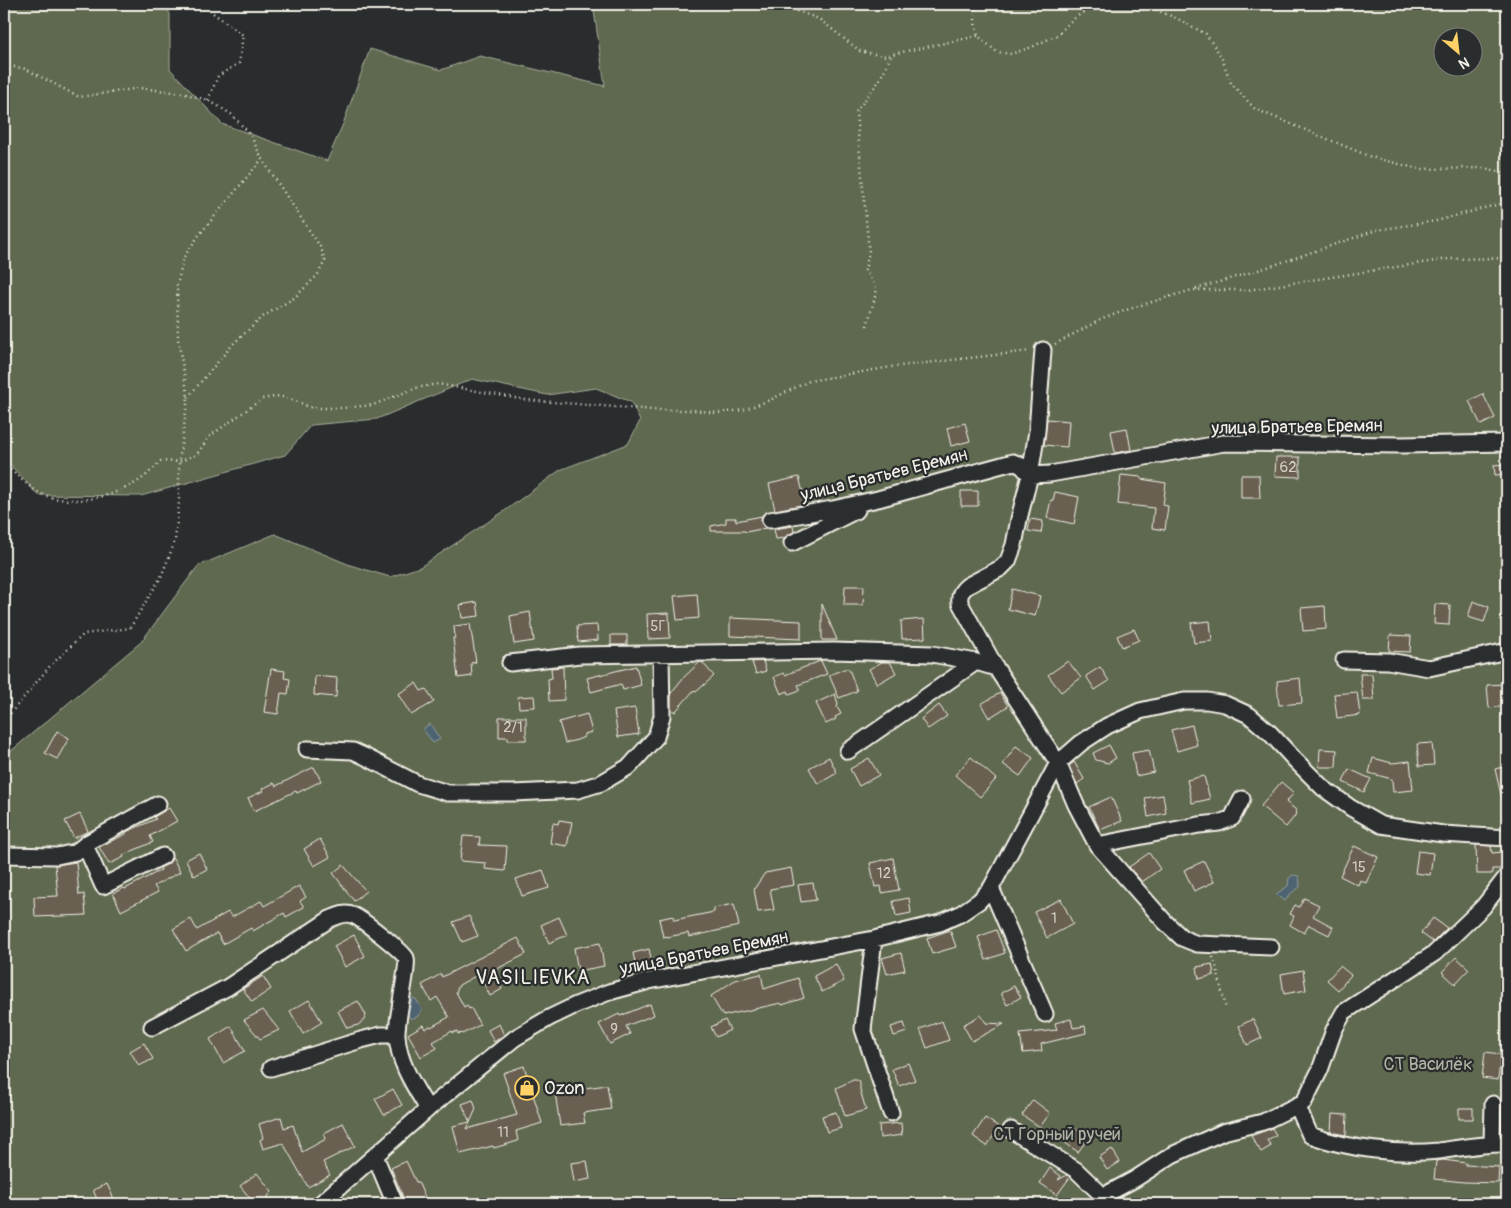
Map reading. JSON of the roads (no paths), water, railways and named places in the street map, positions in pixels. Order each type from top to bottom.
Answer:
[{"type":"street","points":[[1043,350],[1037,432],[1030,475],[1018,519],[1014,544],[1008,561],[1001,568],[962,590],[959,597],[960,603],[996,668],[1058,763],[1076,805],[1097,845],[1165,922],[1182,938],[1197,944],[1271,947]]},
{"type":"street","name":"улица Братьев Еремян","points":[[770,520],[878,499],[1013,462],[1022,466],[1030,475],[1050,474],[1224,443],[1392,445],[1507,443]]},
{"type":"street","points":[[792,543],[878,499]]},
{"type":"street","points":[[510,664],[580,654],[834,651],[932,654],[976,662],[996,668]]},
{"type":"street","points":[[1344,660],[1388,661],[1429,668],[1507,652]]},
{"type":"street","points":[[307,749],[353,751],[418,784],[448,793],[578,790],[601,783],[630,766],[656,737],[662,716],[661,654]]},
{"type":"street","points":[[848,751],[976,662]]},
{"type":"street","name":"улица Братьев Еремян","points":[[320,1204],[428,1109],[516,1038],[576,1004],[609,992],[649,981],[874,939],[940,924],[960,914],[979,901],[991,888],[1058,763],[1081,743],[1108,726],[1140,711],[1184,701],[1207,701],[1224,704],[1249,715],[1270,733],[1323,788],[1351,808],[1381,825],[1442,834],[1507,838]]},
{"type":"street","points":[[1097,845],[1199,825],[1219,824],[1232,818],[1242,799]]},
{"type":"street","points":[[4,856],[57,856],[76,852],[158,804]]},
{"type":"street","points":[[85,845],[103,886],[163,856]]},
{"type":"street","points":[[1011,1130],[1076,1170],[1103,1196],[1135,1179],[1172,1155],[1223,1132],[1263,1122],[1304,1102],[1320,1070],[1334,1030],[1344,1012],[1435,953],[1483,907],[1507,876]]},
{"type":"street","points":[[991,888],[1045,1014]]},
{"type":"street","points":[[152,1027],[228,987],[330,919],[344,914],[354,915],[395,946],[406,958],[407,966],[403,982],[397,1035],[404,1065],[428,1109]]},
{"type":"street","points":[[874,939],[863,1029],[891,1113]]},
{"type":"street","points":[[271,1068],[361,1040],[381,1035],[397,1035]]},
{"type":"street","points":[[1492,1143],[1493,1104]]},
{"type":"street","points":[[1297,1105],[1310,1135],[1328,1142],[1389,1152],[1437,1151],[1492,1143],[1507,1144]]},
{"type":"street","points":[[375,1156],[395,1204]]},
{"type":"water","points":[[430,724],[440,739],[433,743],[423,729]]},
{"type":"water","points":[[1293,875],[1299,876],[1300,887],[1290,894],[1285,901],[1276,894],[1288,886],[1289,878]]},
{"type":"water","points":[[412,998],[416,999],[422,1010],[418,1016],[411,1019],[408,1015]]},
{"type":"place","name":"Ozon","points":[[527,1088]]},
{"type":"district","name":"VASILIEVKA","points":[[533,977]]},
{"type":"park label","name":"СТ Василёк","points":[[1428,1064]]},
{"type":"park label","name":"СТ Горный ручей","points":[[1057,1134]]}]
